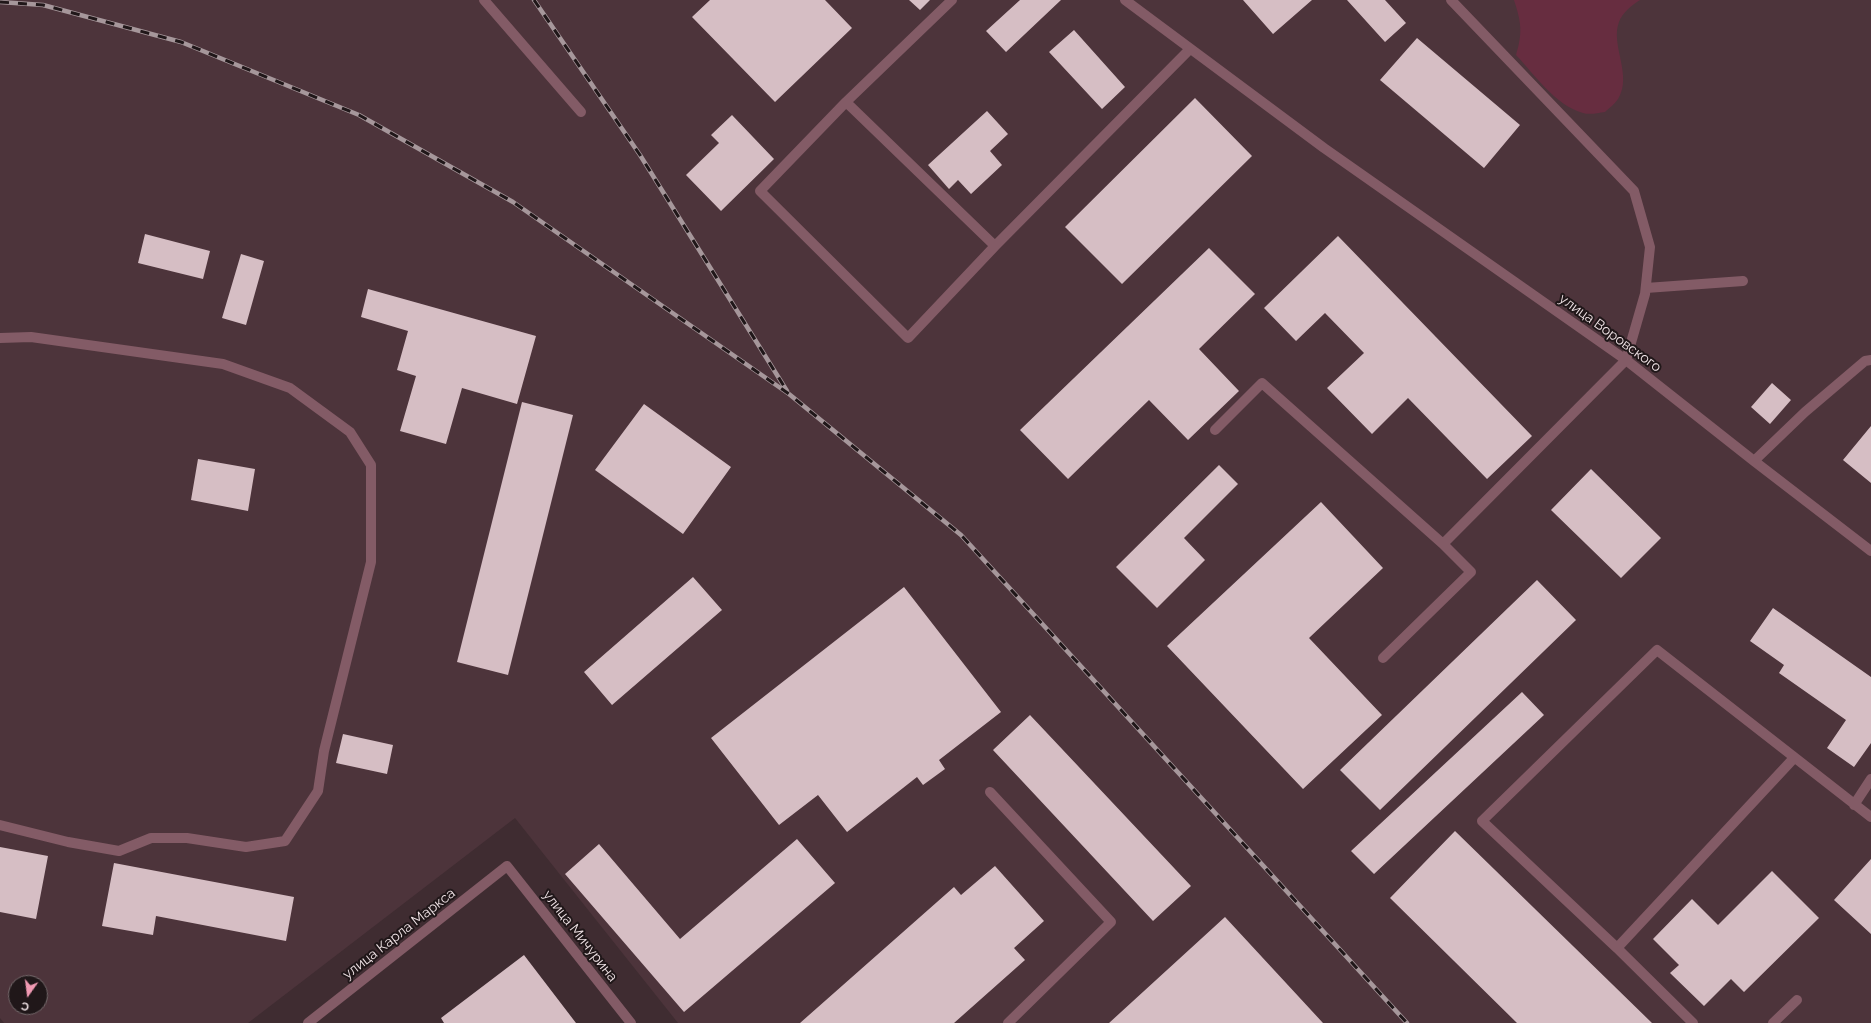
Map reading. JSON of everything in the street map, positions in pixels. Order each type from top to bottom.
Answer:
[{"type":"street","points":[[484,0],[581,112]]},
{"type":"street","points":[[952,0],[846,102],[760,191],[908,338],[995,246],[1190,48]]},
{"type":"street","name":"улица Воровского","points":[[1125,0],[1324,148],[1626,360],[1871,551]]},
{"type":"street","points":[[1443,544],[1626,360],[1646,288],[1650,247],[1634,191],[1451,0]]},
{"type":"street","points":[[846,102],[995,246]]},
{"type":"street","points":[[1646,288],[1743,281]]},
{"type":"street","points":[[0,338],[31,337],[223,364],[290,388],[350,432],[371,465],[371,562],[324,751],[318,791],[285,841],[246,847],[187,838],[151,838],[119,851],[68,842],[0,825]]},
{"type":"street","points":[[1754,461],[1805,412],[1865,361],[1871,360]]},
{"type":"street","points":[[1216,430],[1262,383],[1443,544],[1470,572],[1382,658]]},
{"type":"street","points":[[1693,1023],[1617,948],[1482,821],[1657,650],[1871,817]]},
{"type":"street","points":[[1617,948],[1794,758]]},
{"type":"street","points":[[1854,805],[1871,779]]},
{"type":"street","points":[[990,792],[1110,922],[1008,1023]]},
{"type":"street","name":"улица Карла Маркса","points":[[308,1023],[507,866]]},
{"type":"street","name":"улица Мичурина","points":[[507,866],[631,1023]]},
{"type":"street","points":[[1773,1023],[1797,1000]]},
{"type":"shaded area","points":[[0,0],[1871,0],[1871,1023],[678,1023],[515,818],[248,1023],[4,1023],[0,1018]]},
{"type":"shaded area","points":[[1514,0],[1640,0],[1625,12],[1619,22],[1617,40],[1623,70],[1622,90],[1617,101],[1605,112],[1585,114],[1563,103],[1546,88],[1516,55],[1520,40],[1520,27]]},
{"type":"building","points":[[710,0],[825,0],[852,28],[775,102],[692,17]]},
{"type":"building","points":[[909,0],[930,0],[920,10]]},
{"type":"building","points":[[1020,0],[1061,0],[1006,52],[986,31]]},
{"type":"building","points":[[1243,0],[1312,0],[1273,34]]},
{"type":"building","points":[[1347,0],[1385,0],[1406,23],[1385,42]]},
{"type":"building","points":[[1074,30],[1125,87],[1102,109],[1049,52]]},
{"type":"building","points":[[1417,38],[1520,125],[1484,168],[1380,80]]},
{"type":"building","points":[[1195,98],[1252,156],[1122,284],[1065,227]]},
{"type":"building","points":[[987,111],[1008,134],[990,151],[1002,165],[971,194],[958,180],[949,189],[928,165]]},
{"type":"building","points":[[732,115],[774,159],[721,211],[686,175],[719,143],[711,135]]},
{"type":"building","points":[[145,234],[210,251],[203,279],[138,263]]},
{"type":"building","points":[[1338,236],[1532,436],[1487,479],[1408,398],[1372,434],[1327,388],[1364,353],[1325,313],[1296,341],[1264,308]]},
{"type":"building","points":[[1209,248],[1255,294],[1199,349],[1239,391],[1188,440],[1149,400],[1068,479],[1020,430]]},
{"type":"building","points":[[241,254],[264,261],[246,325],[222,318]]},
{"type":"building","points":[[368,289],[536,336],[517,404],[462,388],[446,444],[400,431],[416,376],[397,370],[408,331],[361,317]]},
{"type":"building","points":[[1772,383],[1791,400],[1770,424],[1751,407]]},
{"type":"building","points":[[522,402],[573,415],[508,675],[457,662]]},
{"type":"building","points":[[644,404],[731,467],[683,534],[595,470]]},
{"type":"building","points":[[1871,426],[1871,483],[1843,460]]},
{"type":"building","points":[[198,459],[255,469],[248,511],[191,500]]},
{"type":"building","points":[[1219,465],[1238,484],[1184,538],[1205,560],[1157,608],[1116,567]]},
{"type":"building","points":[[1591,469],[1661,538],[1621,578],[1551,510]]},
{"type":"building","points":[[1321,502],[1383,568],[1309,638],[1382,715],[1303,789],[1167,646]]},
{"type":"building","points":[[693,577],[722,610],[612,705],[584,672]]},
{"type":"building","points":[[1537,580],[1576,620],[1380,810],[1340,770]]},
{"type":"building","points":[[904,587],[1001,712],[939,760],[945,769],[923,785],[917,777],[847,832],[818,795],[779,825],[711,738]]},
{"type":"building","points":[[1773,608],[1871,677],[1871,743],[1854,767],[1827,748],[1846,720],[1779,673],[1784,665],[1750,641]]},
{"type":"building","points":[[1522,692],[1544,715],[1374,874],[1351,851]]},
{"type":"building","points":[[1030,715],[1191,886],[1153,921],[993,750]]},
{"type":"building","points":[[343,734],[393,745],[387,774],[336,763]]},
{"type":"building","points":[[1455,831],[1652,1023],[1517,1023],[1390,898]]},
{"type":"building","points":[[797,839],[835,883],[684,1012],[565,874],[599,844],[680,939]]},
{"type":"building","points":[[0,847],[48,856],[36,919],[0,912]]},
{"type":"building","points":[[1871,859],[1871,934],[1834,900]]},
{"type":"building","points":[[114,863],[294,897],[286,941],[156,916],[153,935],[102,926]]},
{"type":"building","points":[[995,866],[1044,921],[1014,948],[1025,960],[954,1023],[800,1023],[954,887],[961,895]]},
{"type":"building","points":[[1772,871],[1819,918],[1744,992],[1731,979],[1704,1006],[1670,973],[1679,965],[1653,939],[1692,899],[1718,925]]},
{"type":"building","points":[[1225,917],[1323,1023],[1109,1023]]},
{"type":"building","points":[[524,955],[576,1023],[444,1023],[441,1018]]},
{"type":"railway","points":[[534,0],[640,155],[787,391]]},
{"type":"railway","points":[[0,2],[43,5],[181,42],[359,115],[513,202],[789,394],[961,535],[1407,1023]]}]
